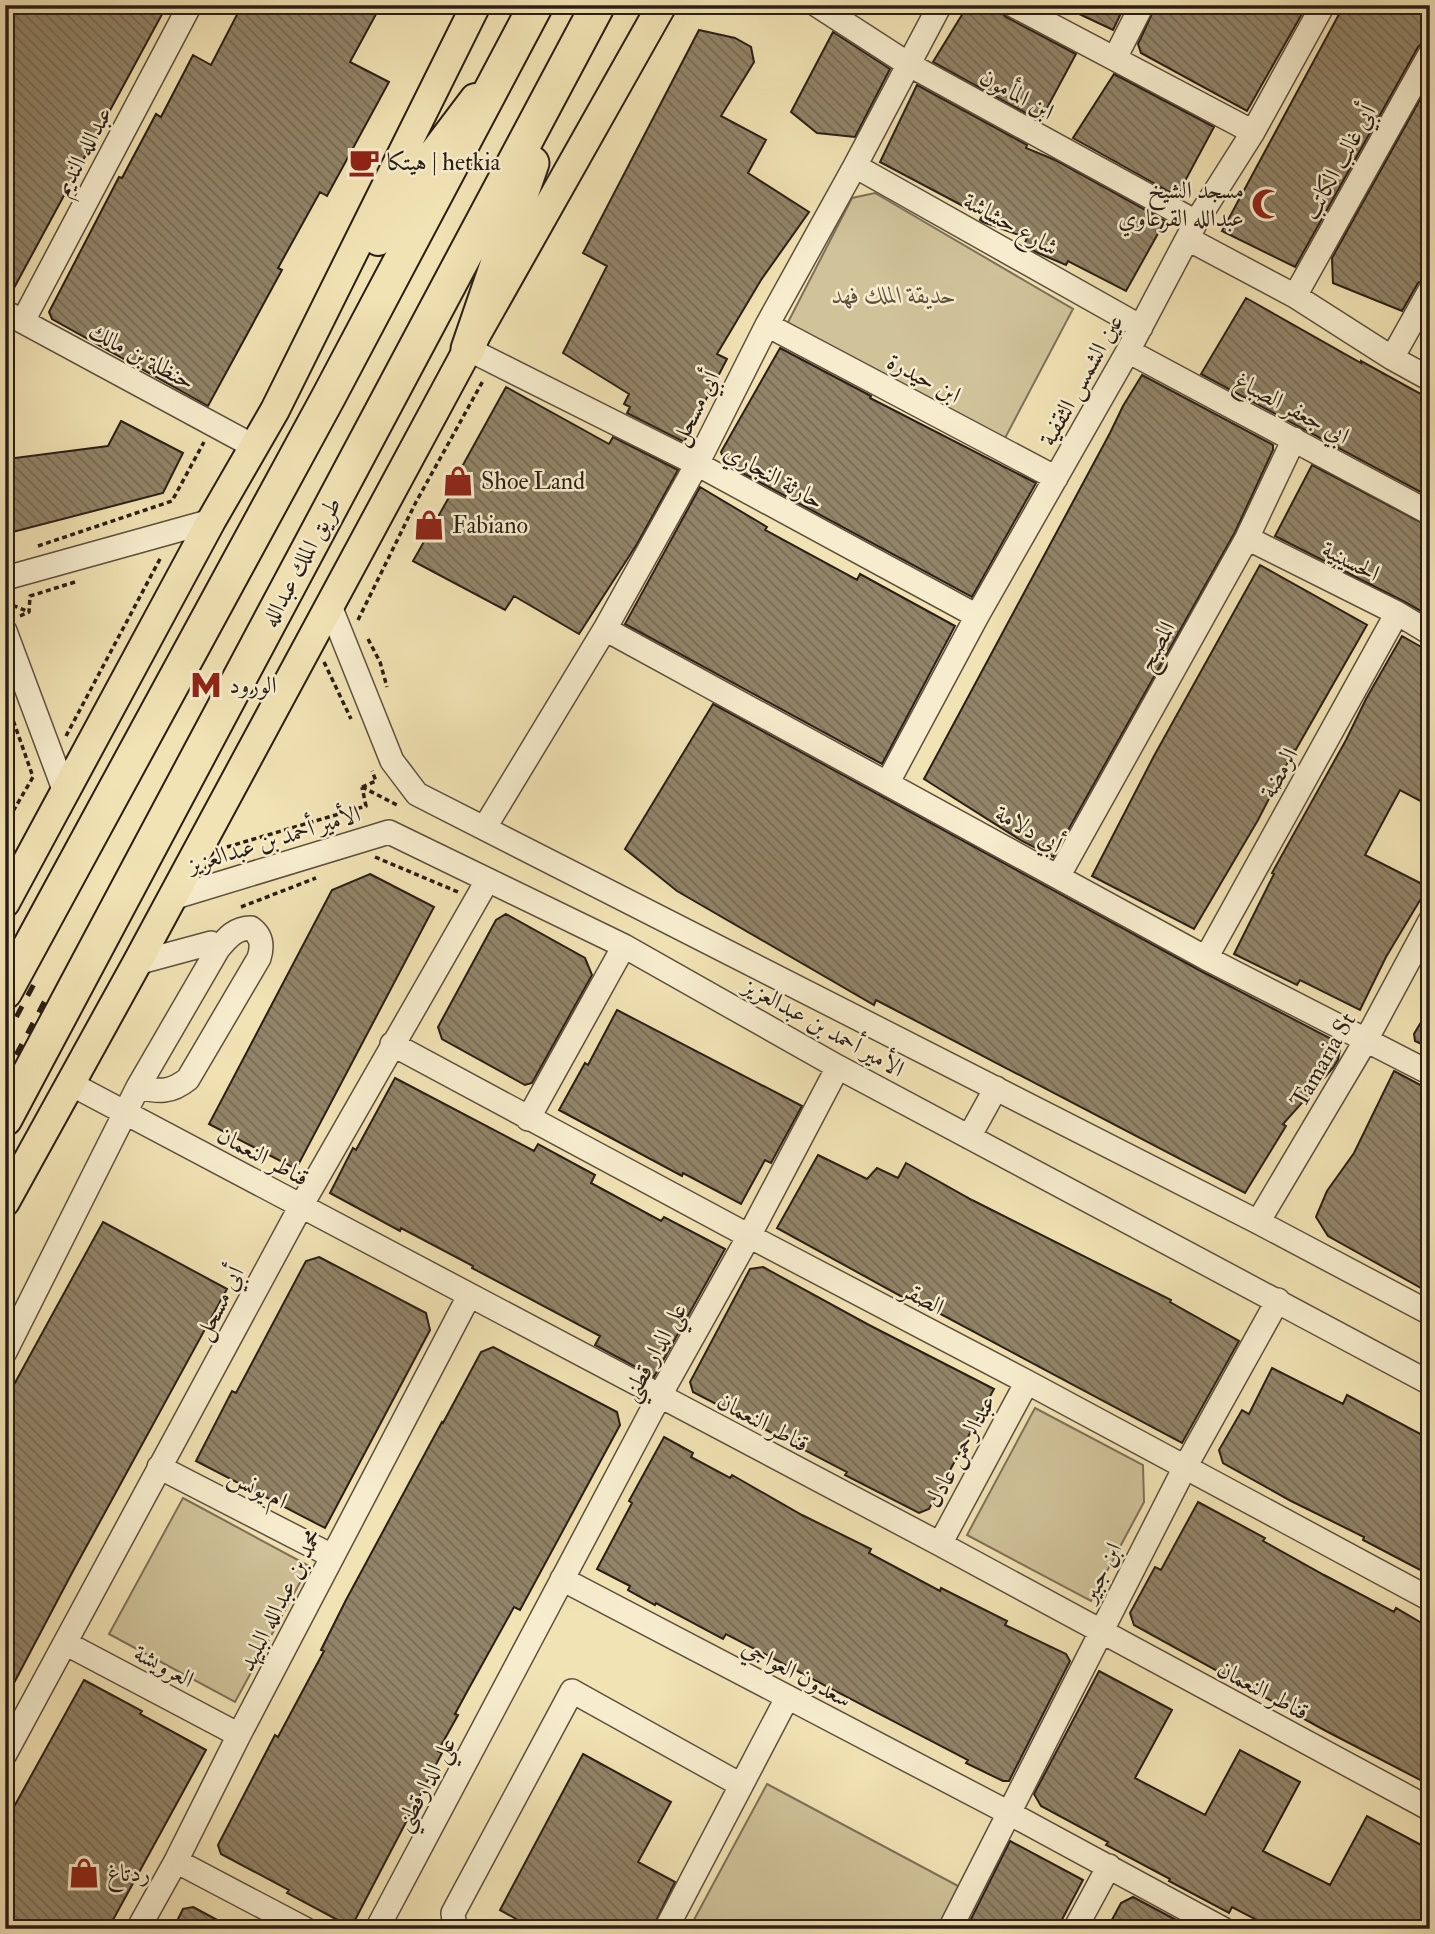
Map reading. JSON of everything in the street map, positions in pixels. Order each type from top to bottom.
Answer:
[{"type":"highway","points":[[5,992],[329,396],[536,5]]},
{"type":"highway","points":[[481,356],[531,165],[598,5]]},
{"type":"highway","name":"طريق الملك عبدالله","points":[[5,1119],[598,5]]},
{"type":"main road","points":[[275,410],[476,5]]},
{"type":"main road","points":[[5,1202],[138,963],[330,606],[481,356],[662,5]]},
{"type":"main road","points":[[5,903],[253,446],[419,172],[513,48]]},
{"type":"main road","points":[[5,1184],[43,1132]]},
{"type":"street","name":"عبدالله النديم","points":[[14,317],[190,5]]},
{"type":"street","name":"ابن المأمون","points":[[817,5],[908,64],[1192,230],[1392,358],[1430,379]]},
{"type":"street","name":"أبي مسحل","points":[[485,827],[605,629],[697,464],[766,325],[855,166],[940,5]]},
{"type":"street","points":[[1013,5],[1253,132]]},
{"type":"street","points":[[1115,58],[1142,5]]},
{"type":"street","name":"عين الشمس الثقفية","points":[[888,782],[977,616],[1128,351],[1192,230],[1253,132],[1323,5]]},
{"type":"street","name":"أبي غالب الكاتب","points":[[1295,296],[1430,54]]},
{"type":"street","name":"شارع حشاشة","points":[[855,166],[1141,327]]},
{"type":"street","points":[[1392,358],[1430,290]]},
{"type":"street","name":"حنظلة بن مالك","points":[[14,317],[253,446]]},
{"type":"street","name":"ابن حيدرة","points":[[766,325],[1056,478]]},
{"type":"street","name":"ابي جعفر الصباغ","points":[[1128,351],[1430,513]]},
{"type":"street","name":"حارثة النجاري","points":[[481,356],[697,464],[977,616]]},
{"type":"street","name":"المصبح","points":[[1059,875],[1247,538],[1294,439]]},
{"type":"street","points":[[5,572],[13,576],[211,521]]},
{"type":"street","name":"الحسينية","points":[[1247,538],[1430,633]]},
{"type":"street","name":"الأمير أحمد بن عبدالعزيز","points":[[330,606],[393,761],[417,794],[1258,1222],[1430,1313]]},
{"type":"street","name":"الرمضة","points":[[1206,958],[1397,614]]},
{"type":"street","points":[[9,625],[65,792]]},
{"type":"street","name":"أبي دلامة","points":[[605,629],[1059,875],[1206,958],[1430,1073]]},
{"type":"street","name":"الأمير أحمد بن عبدالعزيز","points":[[172,898],[389,832],[482,890],[624,946],[838,1067],[1430,1383]]},
{"type":"street","name":"أبي مسحل","points":[[5,1754],[301,1206],[482,890]]},
{"type":"street","name":"Tamaria St","points":[[1258,1222],[1366,1040],[1430,921]]},
{"type":"street","points":[[5,1352],[138,1087],[218,949],[232,934],[246,928],[256,932],[262,945],[259,958],[187,1079],[177,1088],[167,1091],[138,1087]]},
{"type":"street","points":[[138,963],[211,943],[218,949]]},
{"type":"street","points":[[528,1119],[624,946]]},
{"type":"street","name":"الصقر","points":[[392,1044],[1430,1600]]},
{"type":"street","name":"علي الدار قطني","points":[[518,1664],[838,1067]]},
{"type":"street","name":"قناطر النعمان","points":[[71,1084],[940,1544],[1099,1633],[1430,1809]]},
{"type":"street","points":[[969,1137],[996,1088]]},
{"type":"street","name":"محمد بن عبدالله البليهد","points":[[138,1929],[176,1861],[469,1296]]},
{"type":"street","name":"ابن جبير","points":[[950,1929],[1184,1469],[1278,1300]]},
{"type":"street","name":"عبدالرحمن عادل","points":[[940,1544],[1027,1382]]},
{"type":"street","name":"ام يونس","points":[[159,1467],[332,1556]]},
{"type":"street","name":"سعدون العواجي","points":[[562,1579],[1009,1812],[1223,1929]]},
{"type":"street","name":"العرويشة","points":[[65,1643],[239,1735]]},
{"type":"street","name":"علي الدارقطني","points":[[377,1929],[518,1664]]},
{"type":"street","points":[[455,1929],[453,1913],[572,1691],[741,1785]]},
{"type":"street","points":[[666,1929],[788,1698]]},
{"type":"street","points":[[176,1861],[305,1929]]},
{"type":"street","points":[[1075,1929],[1109,1866]]},
{"type":"path","points":[[362,628],[358,620],[416,502],[481,356]]},
{"type":"path","points":[[32,550],[42,543],[172,501],[214,425]]},
{"type":"path","points":[[62,744],[161,556],[148,561]]},
{"type":"path","points":[[29,612],[30,596],[82,580]]},
{"type":"path","points":[[5,603],[29,612]]},
{"type":"path","points":[[9,625],[29,612]]},
{"type":"path","points":[[366,636],[380,662],[387,689]]},
{"type":"path","points":[[323,661],[352,722]]},
{"type":"path","points":[[5,697],[33,777],[5,825]]},
{"type":"path","points":[[362,787],[376,781],[372,769]]},
{"type":"path","points":[[362,787],[397,805]]},
{"type":"path","points":[[218,849],[366,806],[362,787]]},
{"type":"path","points":[[373,856],[482,890]]},
{"type":"path","points":[[239,908],[324,875]]},
{"type":"green space","name":"حديقة الملك فهد","points":[[875,193],[1073,309],[1004,440],[785,328],[852,198]]},
{"type":"green space","points":[[1035,1408],[1143,1465],[1144,1502],[1091,1601],[967,1535]]},
{"type":"green space","points":[[183,1498],[309,1566],[235,1702],[109,1634]]},
{"type":"green space","points":[[767,1784],[960,1887],[938,1929],[689,1929]]},
{"type":"building","points":[[5,5],[167,5],[8,299],[5,298]]},
{"type":"building","points":[[242,5],[381,5],[350,62],[389,82],[327,196],[320,192],[278,268],[282,270],[208,406],[52,319],[49,312],[119,177],[122,178],[156,114],[161,117],[193,55],[211,65]]},
{"type":"building","points":[[968,5],[994,5],[1006,17],[1076,54],[1040,121],[933,62]]},
{"type":"building","points":[[1060,5],[1125,5],[1113,30]]},
{"type":"building","points":[[1156,5],[1307,5],[1247,111],[1141,53],[1138,44]]},
{"type":"building","points":[[1344,5],[1430,5],[1430,37],[1418,47],[1295,267],[1222,231]]},
{"type":"building","points":[[699,30],[735,38],[751,47],[754,62],[721,116],[766,140],[748,173],[809,212],[761,280],[717,354],[727,359],[684,442],[627,413],[630,407],[624,404],[629,394],[563,353],[607,266],[583,253]]},
{"type":"building","points":[[833,32],[890,69],[855,137],[817,133],[791,112]]},
{"type":"building","points":[[1114,74],[1214,127],[1177,196],[1073,138]]},
{"type":"building","points":[[917,85],[1027,145],[1026,148],[1055,160],[1165,221],[1126,291],[1068,261],[1066,265],[1038,253],[1024,245],[1027,238],[983,222],[980,220],[982,216],[880,162]]},
{"type":"building","points":[[1427,87],[1430,89],[1430,276],[1418,283],[1402,311],[1333,283],[1332,258]]},
{"type":"building","points":[[1246,298],[1430,399],[1430,497],[1201,374]]},
{"type":"building","points":[[780,348],[871,396],[870,398],[1036,483],[972,597],[726,464],[721,452]]},
{"type":"building","points":[[1142,375],[1273,445],[1273,450],[1235,532],[1053,857],[1022,841],[924,779]]},
{"type":"building","points":[[506,387],[609,444],[613,437],[678,470],[637,544],[579,634],[514,596],[505,610],[413,561],[461,476],[458,474]]},
{"type":"building","points":[[121,421],[183,453],[163,493],[5,534],[5,454],[15,458],[108,446]]},
{"type":"building","points":[[1312,465],[1430,527],[1430,616],[1275,536]]},
{"type":"building","points":[[700,487],[767,527],[765,530],[857,580],[860,574],[955,626],[882,764],[625,624]]},
{"type":"building","points":[[1260,565],[1367,625],[1194,929],[1092,876],[1154,756]]},
{"type":"building","points":[[1402,636],[1430,652],[1430,806],[1400,790],[1365,855],[1428,887],[1386,957],[1360,1010],[1300,980],[1297,985],[1234,954],[1274,874],[1272,873]]},
{"type":"building","points":[[713,704],[1199,970],[1341,1044],[1338,1060],[1333,1068],[1283,1124],[1286,1126],[1245,1193],[876,1000],[874,1005],[677,891],[625,849]]},
{"type":"building","points":[[370,874],[434,907],[296,1169],[209,1124],[332,890]]},
{"type":"building","points":[[506,914],[585,958],[592,975],[532,1083],[525,1085],[442,1039],[438,1027],[496,920]]},
{"type":"building","points":[[1430,1007],[1430,1048],[1415,1041],[1414,1034]]},
{"type":"building","points":[[617,1010],[802,1106],[771,1163],[765,1160],[741,1204],[683,1173],[682,1176],[559,1110],[585,1063],[588,1065]]},
{"type":"building","points":[[1394,1071],[1430,1090],[1430,1293],[1328,1236],[1316,1217],[1327,1191],[1354,1153]]},
{"type":"building","points":[[395,1078],[534,1151],[538,1144],[595,1175],[591,1183],[661,1221],[664,1217],[725,1249],[654,1377],[595,1345],[600,1336],[472,1268],[473,1266],[330,1193],[353,1148],[356,1150]]},
{"type":"building","points":[[818,1155],[867,1179],[877,1168],[898,1178],[906,1163],[972,1200],[1171,1300],[1170,1302],[1239,1341],[1182,1443],[907,1296],[906,1299],[777,1228]]},
{"type":"building","points":[[103,1222],[227,1289],[5,1700],[5,1401]]},
{"type":"building","points":[[319,1257],[426,1313],[430,1330],[325,1528],[196,1461],[232,1391],[236,1393],[306,1261]]},
{"type":"building","points":[[763,1267],[994,1389],[929,1509],[919,1513],[845,1475],[847,1472],[693,1392],[690,1382],[750,1269]]},
{"type":"building","points":[[493,1347],[617,1412],[620,1425],[520,1610],[514,1607],[468,1690],[438,1751],[442,1753],[355,1920],[347,1925],[221,1854],[218,1845],[275,1735],[278,1737],[324,1651],[321,1650],[346,1600],[442,1422],[481,1352]]},
{"type":"building","points":[[1272,1368],[1343,1404],[1347,1395],[1430,1439],[1430,1575],[1223,1463],[1219,1450],[1242,1410],[1249,1414]]},
{"type":"building","points":[[664,1437],[693,1453],[691,1457],[730,1478],[732,1475],[802,1515],[871,1549],[869,1553],[940,1591],[941,1588],[1007,1621],[1005,1625],[1066,1654],[1070,1661],[1009,1781],[1003,1781],[966,1763],[968,1760],[726,1634],[723,1639],[656,1603],[655,1605],[628,1590],[630,1586],[597,1569],[632,1503],[629,1501]]},
{"type":"building","points":[[1198,1502],[1265,1538],[1263,1541],[1324,1575],[1394,1612],[1396,1608],[1430,1628],[1430,1785],[1134,1625],[1130,1613],[1155,1567],[1161,1570]]},
{"type":"building","points":[[1099,1671],[1172,1710],[1135,1778],[1205,1815],[1240,1750],[1300,1782],[1263,1851],[1330,1885],[1367,1816],[1423,1846],[1422,1848],[1430,1853],[1430,1929],[1274,1929],[1232,1907],[1229,1913],[1041,1806],[1034,1794]]},
{"type":"building","points":[[84,1680],[206,1750],[108,1929],[5,1929],[5,1812],[10,1814]]},
{"type":"building","points":[[583,1754],[671,1802],[638,1862],[675,1882],[652,1929],[534,1929],[500,1910]]},
{"type":"building","points":[[1010,1841],[1083,1880],[1057,1929],[966,1929]]},
{"type":"building","points":[[1133,1897],[1193,1929],[1107,1929],[1121,1903]]},
{"type":"building","points":[[193,1907],[234,1929],[173,1929],[183,1909]]},
{"type":"railway","points":[[5,1038],[34,984]]},
{"type":"railway","points":[[5,1076],[49,993]]},
{"type":"place","name":"هيتكا | hetkia","points":[[364,162]]},
{"type":"place","name":"مسجد الشيخ عبدالله القرعاوي","points":[[1267,204]]},
{"type":"place","name":"Shoe Land","points":[[458,481]]},
{"type":"place","name":"Fabiano","points":[[429,525]]},
{"type":"place","name":"الورود","points":[[206,685]]},
{"type":"place","name":"ردتاغ","points":[[84,1873]]}]
